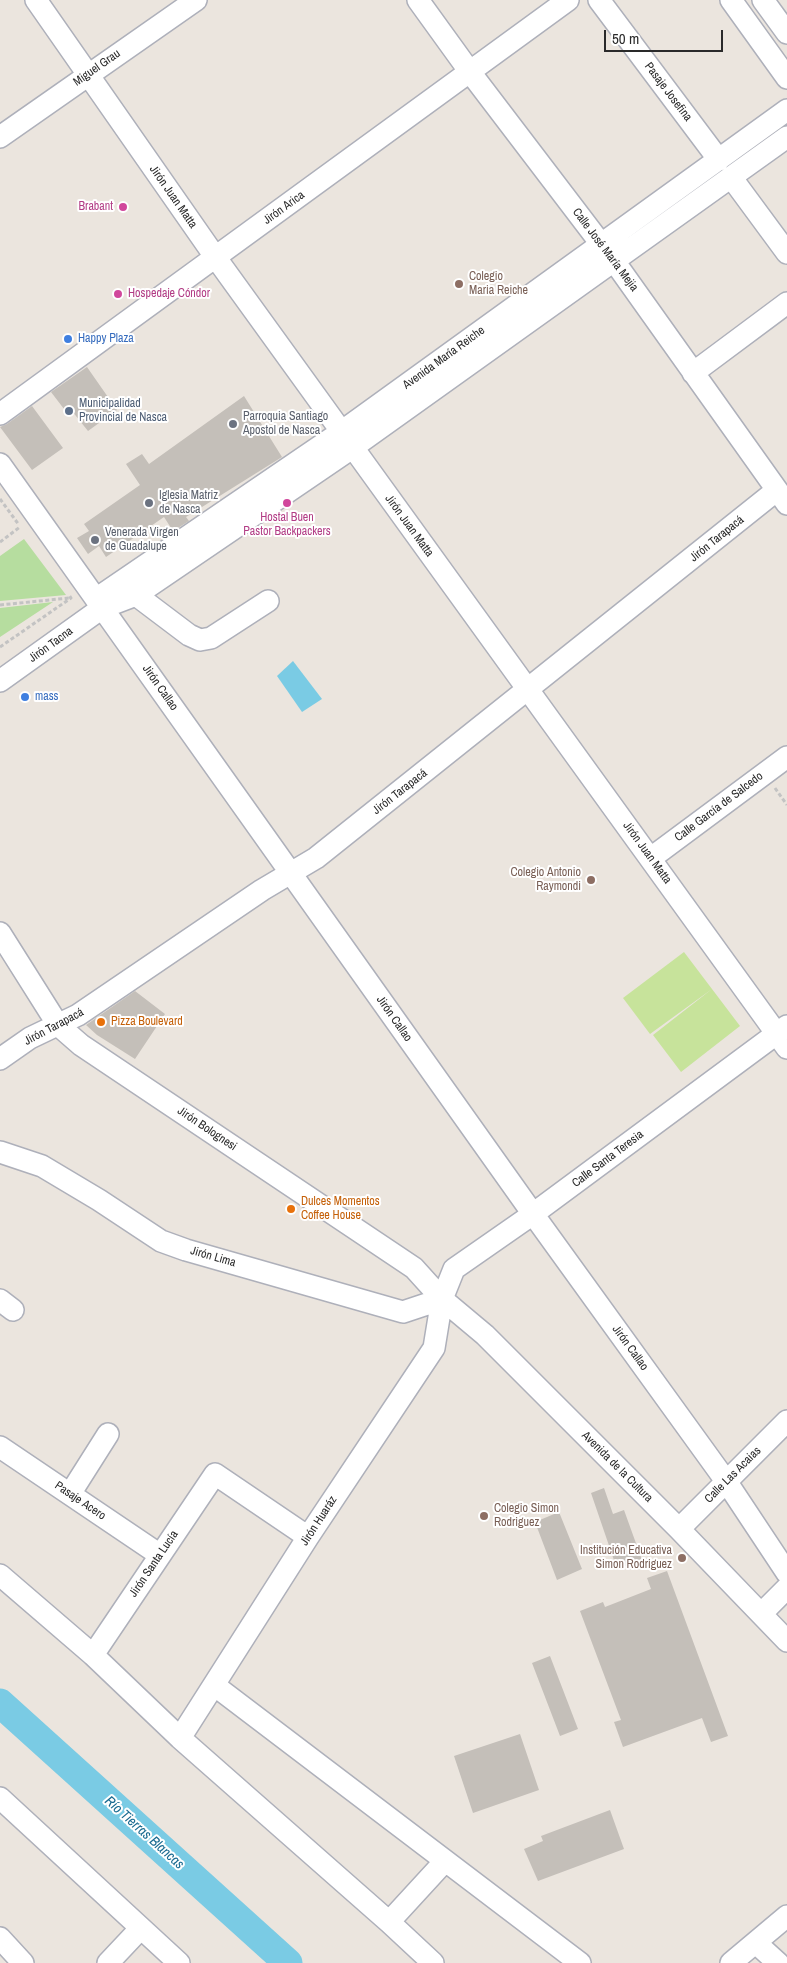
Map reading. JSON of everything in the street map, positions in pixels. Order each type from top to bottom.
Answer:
[{"type":"street","name":"Jirón Juan Matta","points":[[36,0],[216,258],[347,440],[651,858],[784,1036]]},
{"type":"street","name":"Miguel Grau","points":[[0,137],[196,0]]},
{"type":"street","name":"Calle José María Mejia","points":[[418,0],[607,253],[782,497]]},
{"type":"street","name":"Jirón Arica","points":[[0,414],[568,0]]},
{"type":"street","name":"Pasaje Josefina","points":[[599,0],[719,160]]},
{"type":"street","points":[[731,0],[787,78]]},
{"type":"street","points":[[775,7],[787,33]]},
{"type":"street","name":"Avenida María Reiche","points":[[99,603],[136,595],[607,253],[719,160],[787,110]]},
{"type":"street","name":"Avenida María Reiche","points":[[607,253],[731,177],[787,137]]},
{"type":"street","points":[[731,177],[787,254]]},
{"type":"street","points":[[693,373],[787,303]]},
{"type":"street","name":"Avenida María Reiche","points":[[99,603],[347,440]]},
{"type":"street","name":"Jirón Callao","points":[[0,464],[533,1214],[726,1482],[787,1573]]},
{"type":"street","name":"Jirón Tarapacá","points":[[0,1059],[30,1038],[78,1015],[262,890],[316,858],[529,690],[782,497]]},
{"type":"street","points":[[136,595],[189,635],[200,640],[211,638],[268,600]]},
{"type":"street","name":"Jirón Tacna","points":[[0,682],[99,603]]},
{"type":"street","name":"Calle García de Salcedo","points":[[651,858],[787,757]]},
{"type":"street","name":"Jirón Bolognesi","points":[[0,933],[58,1025],[81,1045],[414,1268],[442,1300]]},
{"type":"street","name":"Calle Santa Teresia","points":[[442,1300],[454,1269],[784,1036]]},
{"type":"street","name":"Jirón Lima","points":[[0,1152],[42,1166],[99,1200],[161,1241],[186,1250],[403,1312],[442,1300]]},
{"type":"street","name":"Avenida de la Cultura","points":[[442,1300],[485,1335],[679,1529],[787,1641]]},
{"type":"street","name":"Jirón Huaráz","points":[[180,1738],[308,1537],[434,1348],[442,1300]]},
{"type":"street","name":"Calle Las Acaias","points":[[679,1529],[787,1421]]},
{"type":"street","points":[[70,1494],[108,1434]]},
{"type":"street","name":"Pasaje Acero","points":[[0,1447],[160,1555]]},
{"type":"street","name":"Jirón Santa Lucía","points":[[93,1655],[215,1474],[308,1537]]},
{"type":"street","points":[[0,1574],[93,1655],[180,1738],[433,1963]]},
{"type":"street","points":[[761,1614],[787,1588]]},
{"type":"street","points":[[214,1685],[580,1963]]},
{"type":"street","points":[[3,1805],[179,1963]]},
{"type":"street","points":[[389,1922],[445,1861]]},
{"type":"street","points":[[731,1963],[787,1916]]},
{"type":"street","points":[[108,1963],[140,1929]]},
{"type":"street","points":[[0,1938],[23,1963]]},
{"type":"street","points":[[756,1943],[778,1963]]},
{"type":"path","points":[[0,499],[20,527],[0,542]]},
{"type":"path","points":[[66,590],[71,598]]},
{"type":"path","points":[[0,605],[71,598]]},
{"type":"path","points":[[0,647],[71,598]]},
{"type":"green space","points":[[24,539],[66,595],[0,601],[0,556]]},
{"type":"green space","points":[[53,602],[0,637],[0,608]]},
{"type":"green space","points":[[684,952],[712,989],[650,1034],[623,998]]},
{"type":"green space","points":[[712,989],[740,1026],[681,1072],[653,1035]]},
{"type":"water","points":[[293,661],[322,699],[302,712],[277,676]]},
{"type":"building","points":[[87,367],[117,410],[88,431],[68,406],[64,409],[51,392]]},
{"type":"building","points":[[244,396],[282,457],[186,517],[189,521],[173,531],[164,517],[106,557],[99,546],[88,554],[77,538],[89,531],[84,524],[140,485],[126,464],[142,454],[149,464]]},
{"type":"building","points":[[32,406],[63,448],[32,470],[0,427]]},
{"type":"building","points":[[135,991],[165,1014],[135,1059],[97,1035],[86,1025]]},
{"type":"building","points":[[604,1488],[613,1514],[624,1510],[642,1560],[617,1569],[591,1493]]},
{"type":"building","points":[[559,1512],[582,1569],[557,1580],[535,1522]]},
{"type":"building","points":[[667,1571],[728,1736],[711,1742],[702,1718],[623,1747],[614,1722],[621,1720],[580,1611],[603,1602],[605,1607],[651,1589],[647,1578]]},
{"type":"building","points":[[550,1656],[578,1729],[560,1736],[532,1663]]},
{"type":"building","points":[[520,1734],[539,1790],[473,1813],[454,1756]]},
{"type":"building","points":[[610,1810],[624,1849],[538,1881],[524,1849],[543,1841],[541,1836]]},
{"type":"waterway","name":"Río Tierras Blancas","points":[[0,1703],[288,1963]]},
{"type":"place","name":"Brabant","points":[[123,207]]},
{"type":"place","name":"Colegio Maria Reiche","points":[[459,284]]},
{"type":"place","name":"Hospedaje Cóndor","points":[[118,294]]},
{"type":"place","name":"Happy Plaza","points":[[68,339]]},
{"type":"place","name":"Municipalidad Provincial de Nasca","points":[[69,411]]},
{"type":"place","name":"Parroquia Santiago Apostol de Nasca","points":[[233,424]]},
{"type":"place","name":"Iglesia Matriz de Nasca","points":[[149,503]]},
{"type":"place","name":"Hostal Buen Pastor Backpackers","points":[[287,503]]},
{"type":"place","name":"Venerada Virgen de Guadalupe","points":[[95,540]]},
{"type":"place","name":"mass","points":[[25,697]]},
{"type":"place","name":"Colegio Antonio Raymondi","points":[[591,880]]},
{"type":"place","name":"Pizza Boulevard","points":[[101,1022]]},
{"type":"place","name":"Dulces Momentos Coffee House","points":[[291,1209]]},
{"type":"place","name":"Colegio Simon Rodriguez","points":[[484,1516]]},
{"type":"place","name":"Institución Educativa Simon Rodriguez","points":[[682,1558]]}]
